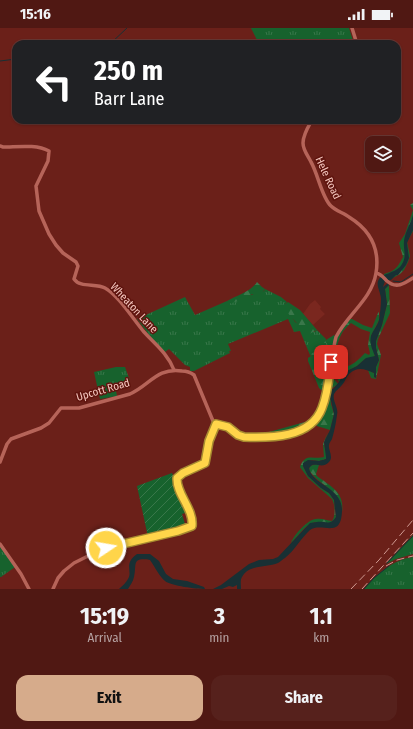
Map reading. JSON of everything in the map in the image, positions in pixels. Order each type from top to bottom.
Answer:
[{"type":"street","points":[[352,28],[356,40]]},
{"type":"street","name":"Hele Road","points":[[310,124],[304,139],[304,149],[312,163],[325,197],[330,206],[346,214],[358,223],[374,242],[376,254],[376,273]]},
{"type":"street","name":"Wheaton Lane","points":[[0,146],[3,148],[25,147],[49,151],[48,161],[36,186],[38,211],[56,245],[63,253],[76,262],[78,266],[74,279],[79,283],[100,286],[111,293],[149,338],[161,349],[168,358],[174,370]]},
{"type":"street","points":[[174,370],[188,372],[194,375],[210,416],[216,424],[228,427],[238,435],[251,437],[291,434],[306,428],[319,414],[324,404],[336,337],[341,328],[370,290],[376,273],[382,275],[388,282],[395,285],[402,285],[413,278]]},
{"type":"street","name":"Upcott Road","points":[[0,462],[7,444],[11,439],[41,428],[49,423],[61,408],[79,408],[130,394],[135,392],[160,373],[174,370]]},
{"type":"street","points":[[53,589],[64,570],[74,563],[98,552],[192,526],[192,518],[179,487],[177,478],[183,473],[205,463],[209,441],[216,424]]},
{"type":"street","points":[[0,544],[21,574],[29,589]]},
{"type":"shaded area","points":[[315,300],[325,314],[313,325],[303,314]]},
{"type":"green space","points":[[251,28],[349,28],[353,40],[257,40]]},
{"type":"green space","points":[[413,203],[413,210],[410,205]]},
{"type":"green space","points":[[413,210],[413,231],[407,242],[410,256],[404,270],[391,279],[384,274],[391,272],[399,264],[403,257],[399,243],[405,234]]},
{"type":"green space","points":[[257,282],[265,289],[259,296],[252,294],[244,299],[228,304],[227,301],[248,291]]},
{"type":"green space","points":[[389,285],[390,313],[378,339],[377,344],[381,355],[376,379],[371,378],[368,370],[374,373],[374,377],[376,378],[376,367],[379,360],[376,341],[387,304],[385,289]]},
{"type":"green space","points":[[265,289],[281,297],[287,302],[285,304],[295,322],[314,332],[317,330],[326,339],[326,351],[316,352],[311,356],[300,331],[294,332],[288,319],[228,344],[231,351],[229,351],[230,353],[194,371],[190,371],[190,367],[185,365],[169,349],[165,352],[153,340],[137,319],[185,297],[195,315],[227,301],[264,291]]},
{"type":"green space","points":[[288,302],[300,310],[317,330],[309,334],[303,329],[284,308],[285,304]]},
{"type":"green space","points":[[379,312],[379,320],[371,336],[375,357],[365,359],[357,366],[345,372],[339,382],[338,379],[345,367],[354,363],[365,353],[369,355],[370,353],[368,345],[370,332],[351,323],[342,333],[336,349],[333,373],[333,378],[338,384],[331,389],[330,393],[334,414],[330,430],[317,426],[315,422],[324,409],[337,337],[350,319],[372,328]]},
{"type":"green space","points":[[334,335],[328,361],[324,392],[319,388],[308,358],[312,353],[325,351],[327,343],[324,343]]},
{"type":"green space","points":[[116,367],[125,367],[130,381],[115,386],[117,396],[100,399],[94,372]]},
{"type":"green space","points":[[312,420],[308,425],[298,430],[269,434],[269,432]]},
{"type":"green space","points":[[328,432],[324,444],[326,459],[319,461],[311,460],[303,466],[308,476],[329,493],[334,500],[336,517],[333,521],[330,523],[317,522],[310,524],[302,530],[291,543],[298,532],[309,522],[318,519],[332,521],[334,516],[335,510],[332,499],[308,478],[300,467],[302,462],[307,458],[324,457],[323,444]]},
{"type":"green space","points":[[316,464],[319,465],[316,474],[317,476],[339,494],[342,512],[339,499],[330,489],[313,476],[309,470],[310,466]]},
{"type":"green space","points":[[172,473],[188,512],[182,514],[185,527],[148,537],[137,486]]},
{"type":"green space","points":[[413,535],[413,554],[396,559],[386,564]]},
{"type":"green space","points":[[0,546],[15,567],[1,577],[0,577]]},
{"type":"green space","points":[[413,557],[413,589],[364,589],[374,578],[392,564]]},
{"type":"water","points":[[413,215],[413,230],[407,243],[409,258],[406,265],[398,275],[391,280],[385,281],[383,287],[388,283],[389,285],[385,289],[387,304],[376,341],[379,360],[376,367],[376,378],[374,377],[374,373],[364,369],[352,371],[334,394],[337,412],[333,436],[329,444],[331,458],[325,465],[312,465],[309,468],[315,478],[337,496],[342,509],[339,525],[330,528],[320,527],[310,530],[289,555],[279,563],[253,568],[245,573],[241,578],[241,589],[237,589],[237,585],[222,589],[213,589],[221,585],[249,564],[259,560],[278,557],[310,523],[330,522],[336,517],[334,500],[329,493],[308,476],[303,463],[308,460],[319,461],[326,459],[324,442],[330,430],[334,414],[330,396],[330,388],[333,389],[345,372],[357,366],[366,358],[375,356],[370,342],[380,315],[381,299],[378,281],[381,277],[395,271],[400,267],[404,260],[405,238]]},
{"type":"water","points":[[137,554],[150,554],[159,561],[166,574],[173,579],[187,581],[204,587],[205,589],[184,587],[168,583],[161,577],[150,560],[144,559],[137,561],[134,579],[128,589],[119,589],[128,579],[130,561]]},
{"type":"waterway","points":[[114,40],[127,28]]},
{"type":"waterway","points":[[0,61],[12,60]]},
{"type":"waterway","points":[[393,281],[401,282],[413,274]]},
{"type":"waterway","points":[[387,563],[413,536]]},
{"type":"waterway","points":[[364,589],[374,578],[389,566]]},
{"type":"railway","points":[[351,589],[379,560],[413,520]]},
{"type":"railway","points":[[362,589],[413,533]]},
{"type":"railway","points":[[386,566],[397,560],[413,556]]},
{"type":"route","points":[[106,548],[138,542],[146,538],[178,531],[192,526],[192,518],[179,487],[177,478],[183,473],[205,463],[209,441],[216,424],[228,427],[232,432],[244,437],[291,434],[306,428],[311,424],[322,408],[331,362]]}]
